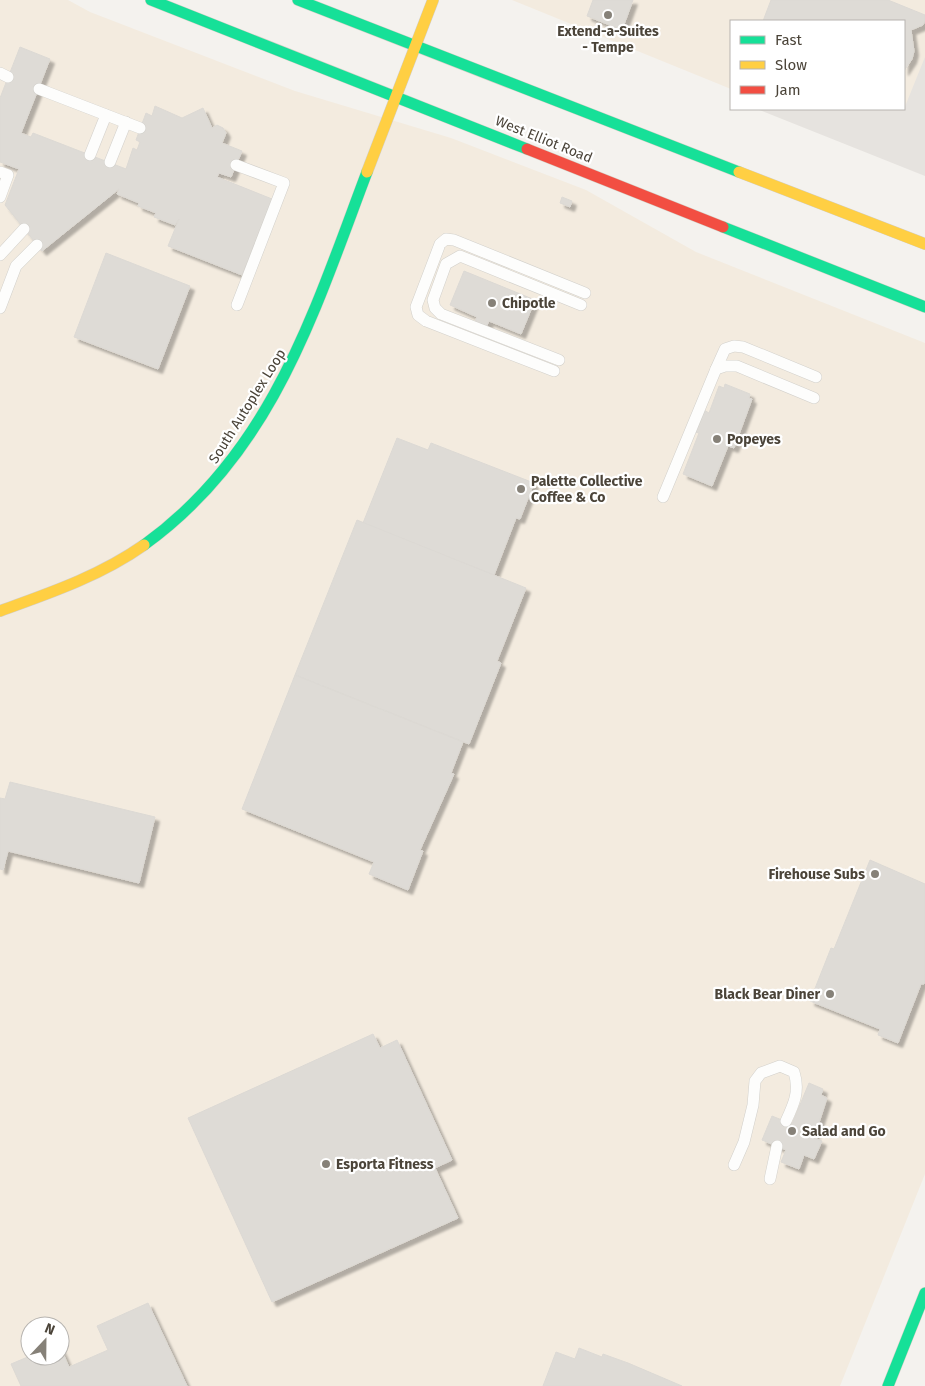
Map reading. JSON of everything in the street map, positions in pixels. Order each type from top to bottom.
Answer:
[{"type":"main road","name":"West Elliot Road","points":[[151,0],[925,307]]},
{"type":"main road","points":[[298,0],[925,244]]},
{"type":"main road","name":"South Autoplex Loop","points":[[0,611],[84,580],[122,560],[159,535],[220,477],[244,443],[290,368],[305,336],[433,0]]},
{"type":"main road","points":[[888,1386],[925,1293]]},
{"type":"lane","points":[[39,89],[140,128]]},
{"type":"lane","points":[[90,155],[106,115]]},
{"type":"lane","points":[[110,162],[126,122]]},
{"type":"lane","points":[[236,165],[284,183],[237,305]]},
{"type":"lane","points":[[0,172],[8,175],[0,197]]},
{"type":"lane","points":[[0,255],[24,229]]},
{"type":"lane","points":[[581,304],[460,256],[446,264],[433,300],[435,308],[441,314],[556,366],[426,321],[418,315],[416,307],[440,244],[446,239],[454,240],[586,293]]},
{"type":"lane","points":[[0,308],[16,266],[37,244]]},
{"type":"lane","points":[[663,497],[725,349],[734,346],[743,347],[816,377]]},
{"type":"lane","points":[[716,369],[725,366],[737,366],[814,398]]},
{"type":"lane","points":[[734,1165],[744,1142],[754,1105],[755,1081],[762,1073],[780,1066],[794,1072],[798,1085],[796,1100],[786,1121]]},
{"type":"lane","points":[[770,1179],[777,1146]]},
{"type":"shaded area","points":[[0,0],[68,0],[90,12],[295,91],[451,138],[586,190],[696,252],[925,343],[925,1174],[840,1386],[0,1386]]},
{"type":"shaded area","points":[[512,0],[925,0],[925,168],[904,110],[905,20],[730,20],[730,89]]},
{"type":"shaded area","points":[[925,57],[925,176],[760,110],[905,110]]},
{"type":"building","name":"Extend-a-Suites - Tempe","points":[[593,0],[633,0],[622,30],[587,16]]},
{"type":"building","points":[[771,0],[888,0],[925,15],[923,25],[911,30],[914,51],[912,59],[905,70],[905,20],[763,20]]},
{"type":"building","points":[[20,47],[50,59],[21,133],[31,137],[33,133],[126,169],[133,148],[137,150],[140,142],[136,140],[146,113],[152,116],[155,106],[182,118],[203,108],[212,128],[217,125],[223,128],[226,133],[222,143],[242,151],[231,177],[219,173],[217,177],[272,199],[242,275],[168,246],[179,219],[175,225],[154,217],[156,213],[138,206],[139,203],[117,194],[119,189],[42,251],[5,205],[19,169],[0,162],[0,98]]},
{"type":"building","points":[[562,197],[572,201],[570,207],[560,203]]},
{"type":"building","points":[[106,253],[190,286],[158,369],[74,337]]},
{"type":"building","name":"Chipotle","points":[[464,271],[535,300],[521,334],[489,321],[486,327],[475,322],[477,317],[450,305]]},
{"type":"building","name":"Popeyes","points":[[725,384],[750,394],[749,398],[752,399],[734,448],[728,446],[712,486],[683,474],[699,433],[695,432],[704,410],[709,413],[719,386],[724,388]]},
{"type":"building","points":[[397,438],[428,450],[431,443],[534,483],[520,519],[516,518],[494,575],[363,523]]},
{"type":"building","points":[[357,520],[526,588],[497,661],[501,663],[469,744],[295,675]]},
{"type":"building","points":[[295,675],[463,742],[451,773],[454,774],[420,850],[423,851],[408,890],[369,874],[374,862],[242,809]]},
{"type":"building","points":[[10,782],[155,817],[139,883],[8,851],[3,870],[0,869],[0,798],[5,799]]},
{"type":"building","points":[[870,860],[925,884],[925,981],[924,984],[921,984],[898,1043],[878,1035],[880,1029],[810,1001],[831,948],[834,949]]},
{"type":"building","name":"Esporta Fitness","points":[[373,1034],[380,1048],[397,1040],[452,1160],[435,1168],[458,1218],[272,1302],[188,1118]]},
{"type":"building","name":"Salad and Go","points":[[809,1083],[823,1089],[821,1095],[827,1098],[814,1138],[822,1141],[814,1159],[804,1155],[799,1169],[781,1162],[786,1150],[762,1140],[772,1116],[792,1124]]},
{"type":"building","points":[[148,1303],[187,1386],[21,1386],[11,1364],[20,1360],[20,1366],[69,1367],[108,1350],[97,1326]]},
{"type":"building","points":[[579,1348],[602,1357],[603,1354],[628,1363],[682,1386],[543,1386],[556,1352],[575,1359]]},
{"type":"traffic: fast","points":[[151,0],[527,149]]},
{"type":"traffic: fast","points":[[298,0],[739,172]]},
{"type":"traffic: fast","points":[[144,545],[188,508],[225,468],[257,423],[284,376],[307,327],[367,172]]},
{"type":"traffic: fast","points":[[723,227],[925,307]]},
{"type":"traffic: fast","points":[[888,1386],[925,1293]]},
{"type":"traffic: slow","points":[[367,172],[433,0]]},
{"type":"traffic: slow","points":[[739,172],[925,244]]},
{"type":"traffic: slow","points":[[0,611],[92,575],[144,545]]},
{"type":"traffic: jam","points":[[527,149],[723,227]]},
{"type":"place","name":"Extend-a-Suites - Tempe","points":[[608,15]]},
{"type":"place","name":"Chipotle","points":[[492,303]]},
{"type":"place","name":"Popeyes","points":[[717,439]]},
{"type":"place","name":"Palette Collective Coffee & Co","points":[[521,489]]},
{"type":"place","name":"Firehouse Subs","points":[[875,874]]},
{"type":"place","name":"Black Bear Diner","points":[[830,994]]},
{"type":"place","name":"Salad and Go","points":[[792,1131]]},
{"type":"place","name":"Esporta Fitness","points":[[326,1164]]}]
